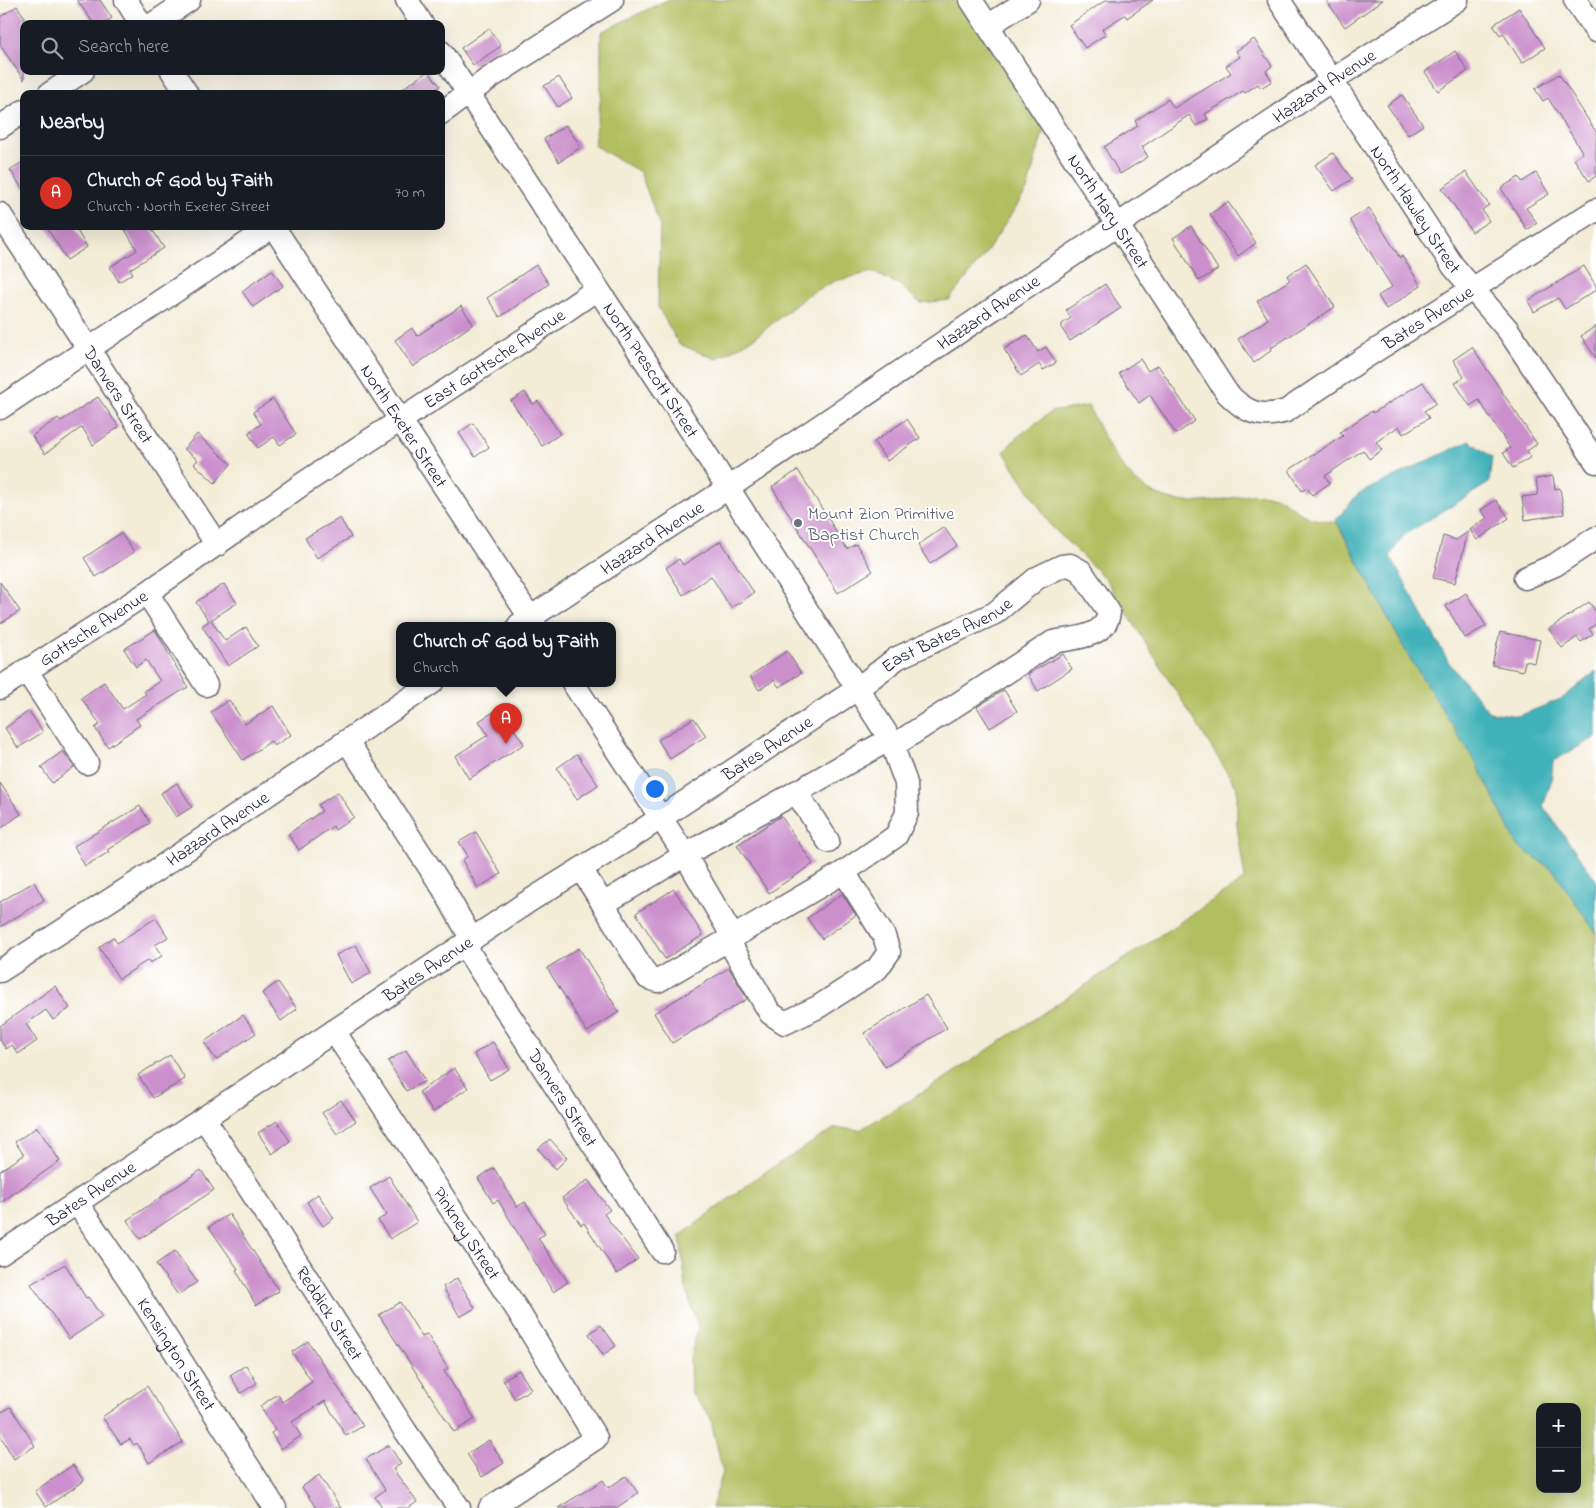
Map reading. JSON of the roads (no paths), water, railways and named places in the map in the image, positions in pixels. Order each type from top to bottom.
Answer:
[{"type":"street","points":[[126,0],[138,20]]},
{"type":"street","points":[[160,20],[189,0]]},
{"type":"street","points":[[407,0],[420,20]]},
{"type":"street","points":[[445,111],[612,0]]},
{"type":"street","name":"North Mary Street","points":[[971,0],[1227,393],[1237,404],[1256,414]]},
{"type":"street","points":[[988,26],[1028,0]]},
{"type":"street","name":"North Hawley Street","points":[[1279,0],[1453,266],[1508,330],[1596,462]]},
{"type":"street","name":"Hazzard Avenue","points":[[529,622],[1117,223],[1332,80],[1457,0]]},
{"type":"street","points":[[1576,0],[1596,31]]},
{"type":"street","name":"North Prescott Street","points":[[445,58],[858,689],[892,743],[906,783],[907,814],[896,836],[844,872],[658,981],[648,978],[581,869]]},
{"type":"street","points":[[55,90],[77,75]]},
{"type":"street","points":[[175,75],[184,90]]},
{"type":"street","points":[[0,127],[20,114]]},
{"type":"street","name":"Bates Avenue","points":[[1256,414],[1272,415],[1286,411],[1364,358],[1596,210]]},
{"type":"street","name":"Danvers Street","points":[[0,214],[217,545]]},
{"type":"street","points":[[0,408],[267,230]]},
{"type":"street","name":"North Exeter Street","points":[[276,230],[400,420],[527,622]]},
{"type":"street","name":"East Gottsche Avenue","points":[[217,545],[304,483],[525,339],[597,289]]},
{"type":"street","points":[[1525,578],[1555,565],[1596,538]]},
{"type":"street","name":"Gottsche Avenue","points":[[0,688],[147,593],[217,545]]},
{"type":"street","name":"East Bates Avenue","points":[[858,689],[898,658],[995,613],[1037,578],[1062,566],[1070,565],[1081,571],[1109,612],[1104,626],[1084,637],[1053,642],[892,743]]},
{"type":"street","points":[[147,593],[206,685]]},
{"type":"street","points":[[26,670],[87,763]]},
{"type":"street","name":"Hazzard Avenue","points":[[0,971],[348,741],[426,687]]},
{"type":"street","points":[[576,687],[685,855],[770,1014],[785,1023],[818,1007],[877,969],[889,952],[884,936],[844,872]]},
{"type":"street","name":"Bates Avenue","points":[[0,1254],[468,942],[858,689]]},
{"type":"street","name":"Danvers Street","points":[[348,741],[443,888],[468,942],[662,1251]]},
{"type":"street","points":[[603,904],[796,792],[892,743]]},
{"type":"street","points":[[796,792],[828,841]]},
{"type":"street","name":"Pinkney Street","points":[[334,1031],[518,1311],[596,1438],[490,1508]]},
{"type":"street","name":"Reddick Street","points":[[204,1118],[406,1432],[459,1508]]},
{"type":"street","name":"Kensington Street","points":[[76,1203],[130,1281],[275,1508]]},
{"type":"water","points":[[1469,441],[1492,457],[1489,483],[1404,535],[1390,556],[1449,663],[1489,712],[1519,716],[1563,698],[1596,671],[1596,737],[1553,761],[1551,782],[1543,806],[1596,880],[1596,933],[1554,871],[1518,846],[1478,766],[1406,652],[1336,520],[1358,494]]},
{"type":"place","name":"Mount Zion Primitive Baptist Church","points":[[798,523]]},
{"type":"place","name":"Church of God by Faith","points":[[506,744]]}]
